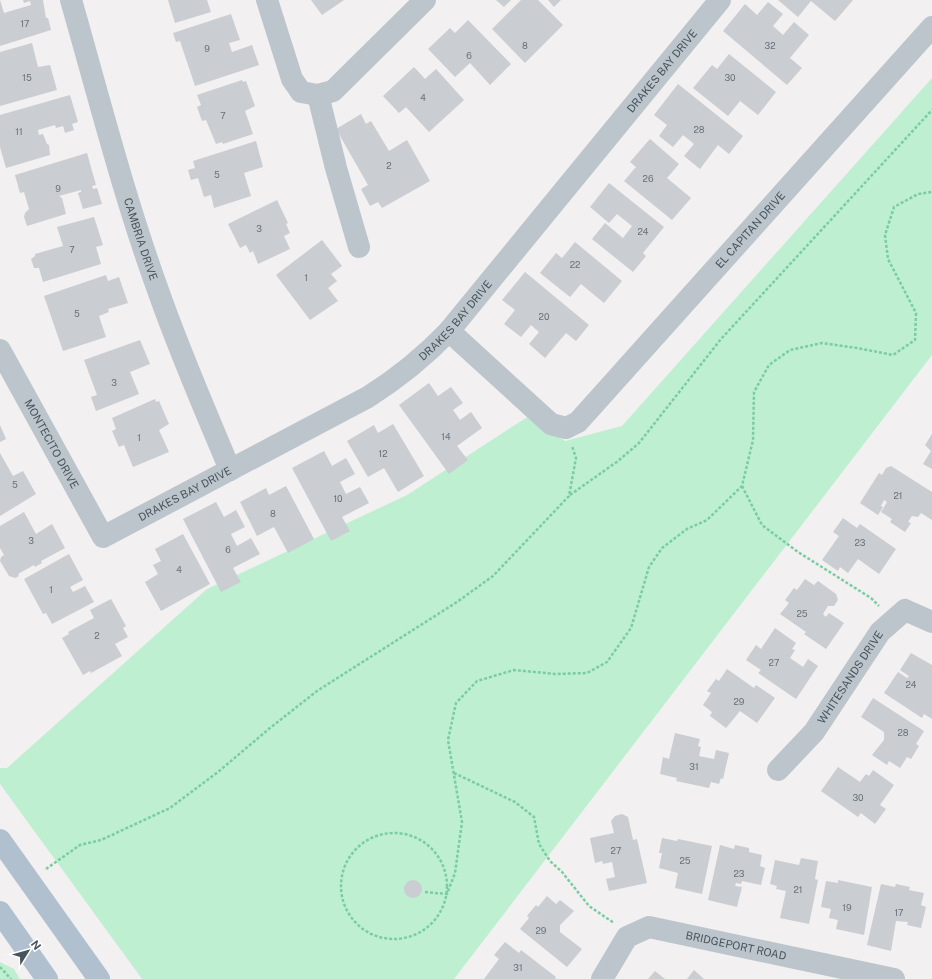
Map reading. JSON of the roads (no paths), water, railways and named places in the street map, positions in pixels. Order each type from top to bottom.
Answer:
[{"type":"main road","points":[[0,840],[99,979]]},
{"type":"main road","points":[[0,912],[47,979]]},
{"type":"street","name":"CAMBRIA DRIVE","points":[[71,0],[126,193],[158,293],[230,470]]},
{"type":"street","points":[[267,0],[292,79],[301,92],[318,95],[333,91],[425,0]]},
{"type":"street","name":"DRAKES BAY DRIVE","points":[[103,537],[368,397],[397,378],[424,356],[449,331],[720,0]]},
{"type":"street","name":"EL CAPITAN DRIVE","points":[[449,331],[551,424],[566,428],[578,422],[932,27]]},
{"type":"street","points":[[318,95],[336,168],[359,247]]},
{"type":"street","name":"MONTECITO DRIVE","points":[[0,350],[103,537]]},
{"type":"street","name":"WHITESANDS DRIVE","points":[[778,770],[814,732],[880,632],[905,610],[932,622]]},
{"type":"street","name":"BRIDGEPORT ROAD","points":[[602,979],[627,937],[649,927],[894,979]]}]
